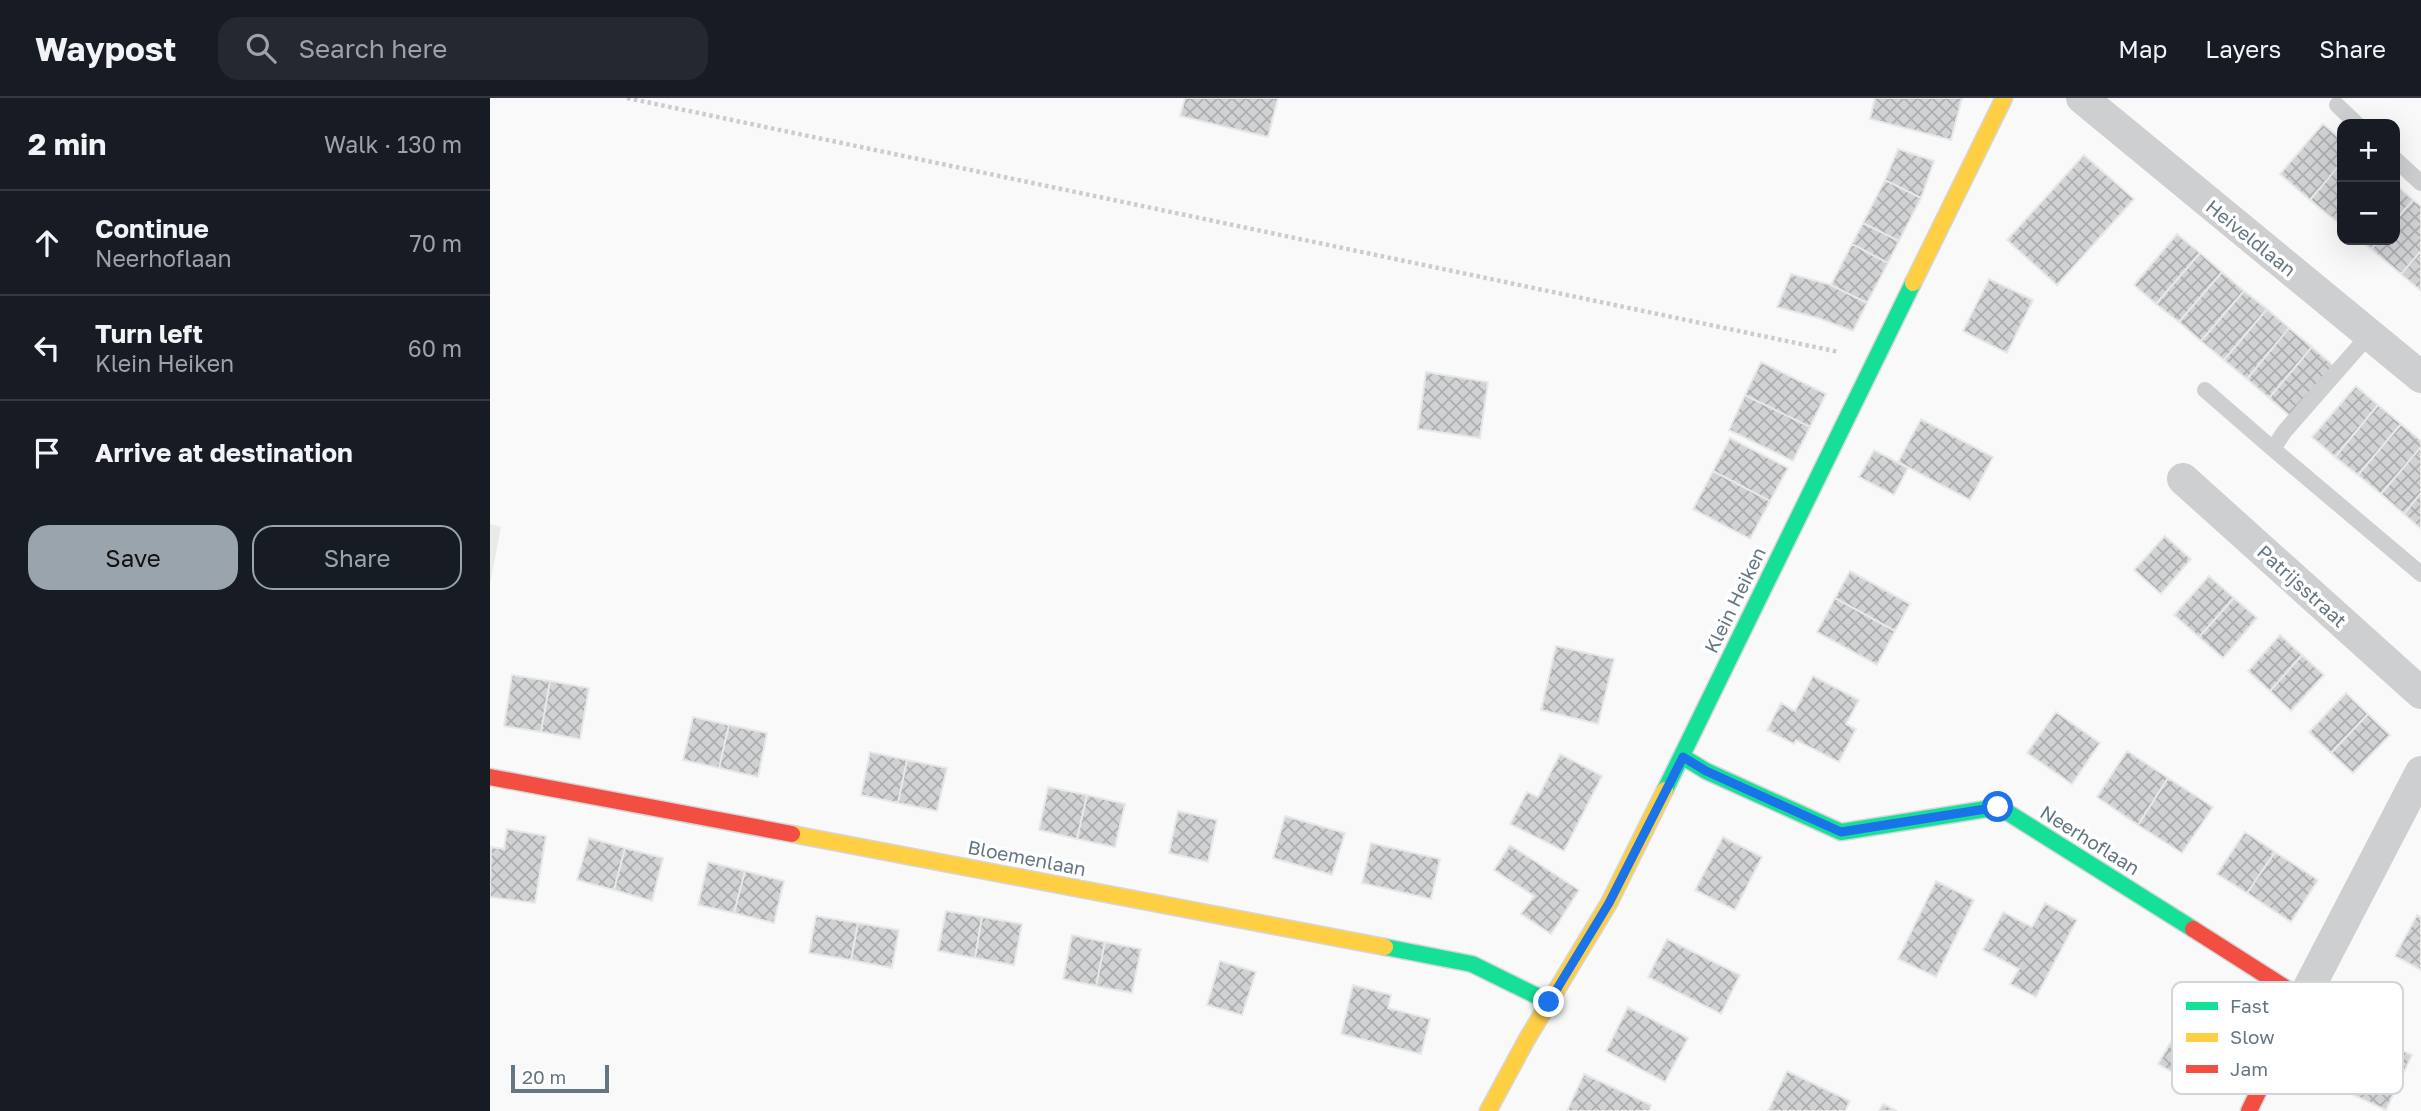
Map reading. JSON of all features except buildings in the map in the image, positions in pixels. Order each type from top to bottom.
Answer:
[{"type":"street","name":"Klein Heiken","points":[[1488,1111],[1609,903],[1683,757],[2004,98]]},
{"type":"street","name":"Heiveldlaan","points":[[2082,98],[2421,377]]},
{"type":"street","name":"Patrijsstraat","points":[[2183,479],[2421,693]]},
{"type":"street","name":"Neerhoflaan","points":[[1683,757],[1706,771],[1841,832],[1998,807],[2276,982]]},
{"type":"street","points":[[2312,982],[2421,772]]},
{"type":"street","name":"Bloemenlaan","points":[[490,777],[1472,964],[1549,1002]]},
{"type":"street","points":[[2249,1111],[2257,1094]]},
{"type":"lane","points":[[2337,105],[2352,119]]},
{"type":"lane","points":[[2400,164],[2421,183]]},
{"type":"lane","points":[[2273,449],[2284,432],[2370,335]]},
{"type":"lane","points":[[2205,390],[2421,574]]},
{"type":"path","points":[[627,98],[1875,360]]},
{"type":"shaded area","points":[[490,524],[501,527],[490,584]]},
{"type":"traffic: fast","points":[[1665,790],[1913,283]]},
{"type":"traffic: fast","points":[[1683,757],[1706,771],[1841,832],[1999,807],[2193,929]]},
{"type":"traffic: fast","points":[[1385,947],[1472,964],[1549,1002]]},
{"type":"traffic: slow","points":[[1913,283],[2004,98]]},
{"type":"traffic: slow","points":[[1488,1111],[1527,1039],[1609,903],[1665,790]]},
{"type":"traffic: slow","points":[[792,834],[1385,947]]},
{"type":"traffic: jam","points":[[490,777],[792,834]]},
{"type":"traffic: jam","points":[[2193,929],[2276,982]]},
{"type":"traffic: jam","points":[[2249,1111],[2257,1094]]},
{"type":"route","points":[[1549,1002],[1609,903],[1683,757],[1706,771],[1841,832],[1998,807]]}]
